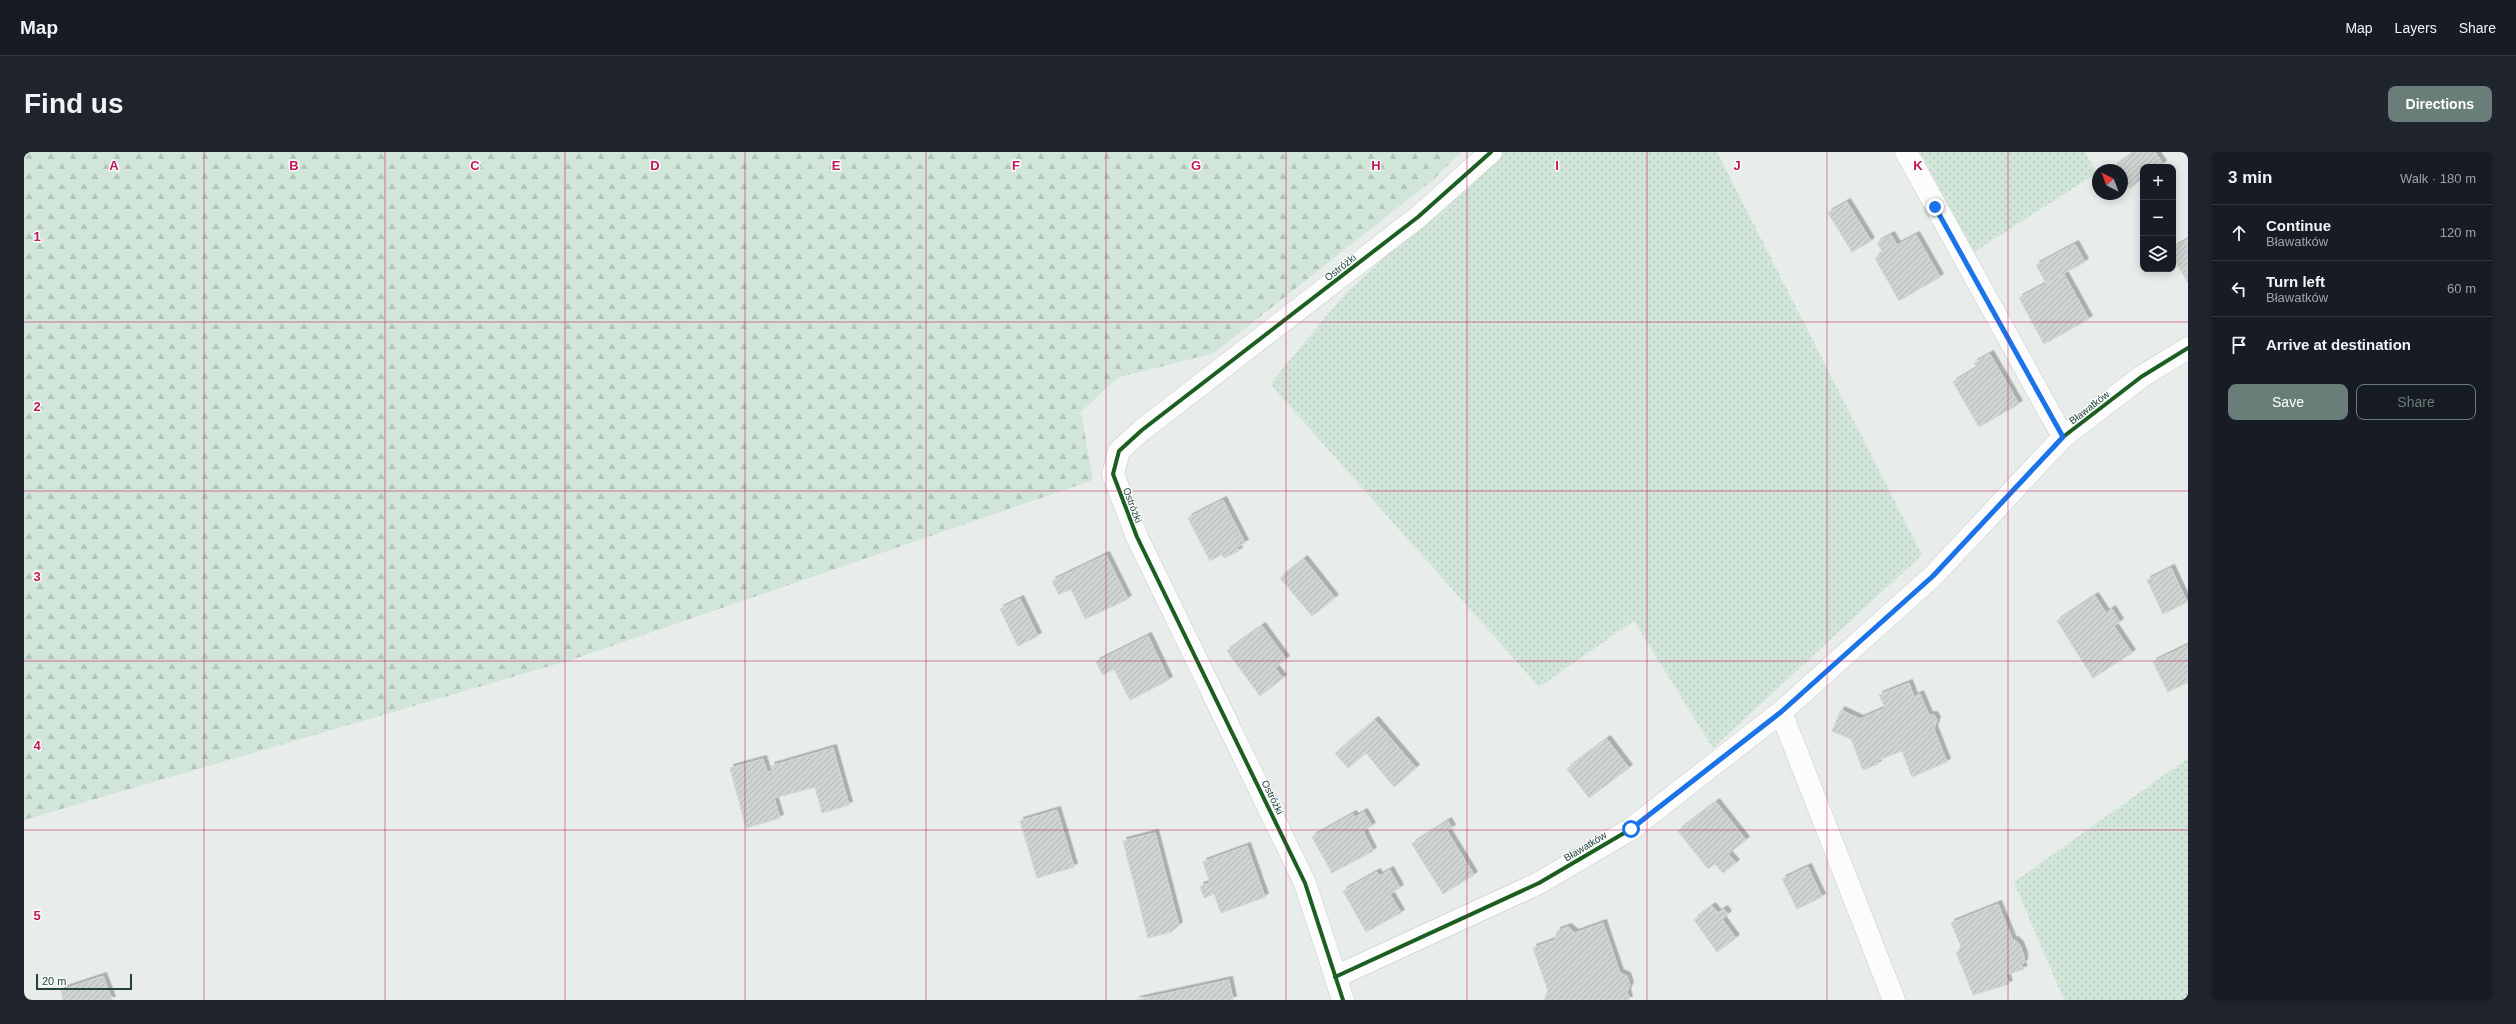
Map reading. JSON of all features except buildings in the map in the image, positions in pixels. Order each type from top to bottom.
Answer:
[{"type":"street","name":"Ostróżki","points":[[1343,1000],[1306,883],[1138,537],[1113,474],[1119,451],[1142,430],[1418,217],[1491,152]]},
{"type":"street","name":"Bławatków","points":[[1906,152],[2063,437]]},
{"type":"street","name":"Bławatków","points":[[1335,977],[1539,883],[1631,829],[1781,712],[1933,576],[2063,437],[2141,377],[2188,348]]},
{"type":"street","points":[[1781,712],[1894,1000]]},
{"type":"green space","points":[[24,152],[1461,152],[1435,178],[1214,353],[1117,378],[1081,412],[1093,480],[574,659],[24,820]]},
{"type":"green space","points":[[1498,152],[1717,152],[1922,555],[1713,748],[1634,621],[1539,687],[1270,384],[1343,296]]},
{"type":"green space","points":[[1920,152],[2085,152],[2092,164],[2092,176],[1974,252]]},
{"type":"green space","points":[[2188,758],[2188,1000],[2064,1000],[2014,882]]},
{"type":"cycle path","points":[[1343,1000],[1305,883],[1137,537],[1113,474],[1119,451],[1142,430],[1418,217],[1491,152]]},
{"type":"cycle path","points":[[1335,977],[1539,883],[1631,829],[1781,712],[1933,576],[2063,437],[2141,377],[2188,348]]},
{"type":"route","points":[[1631,829],[1781,712],[1933,576],[1975,529],[2063,437],[1935,207]]}]
